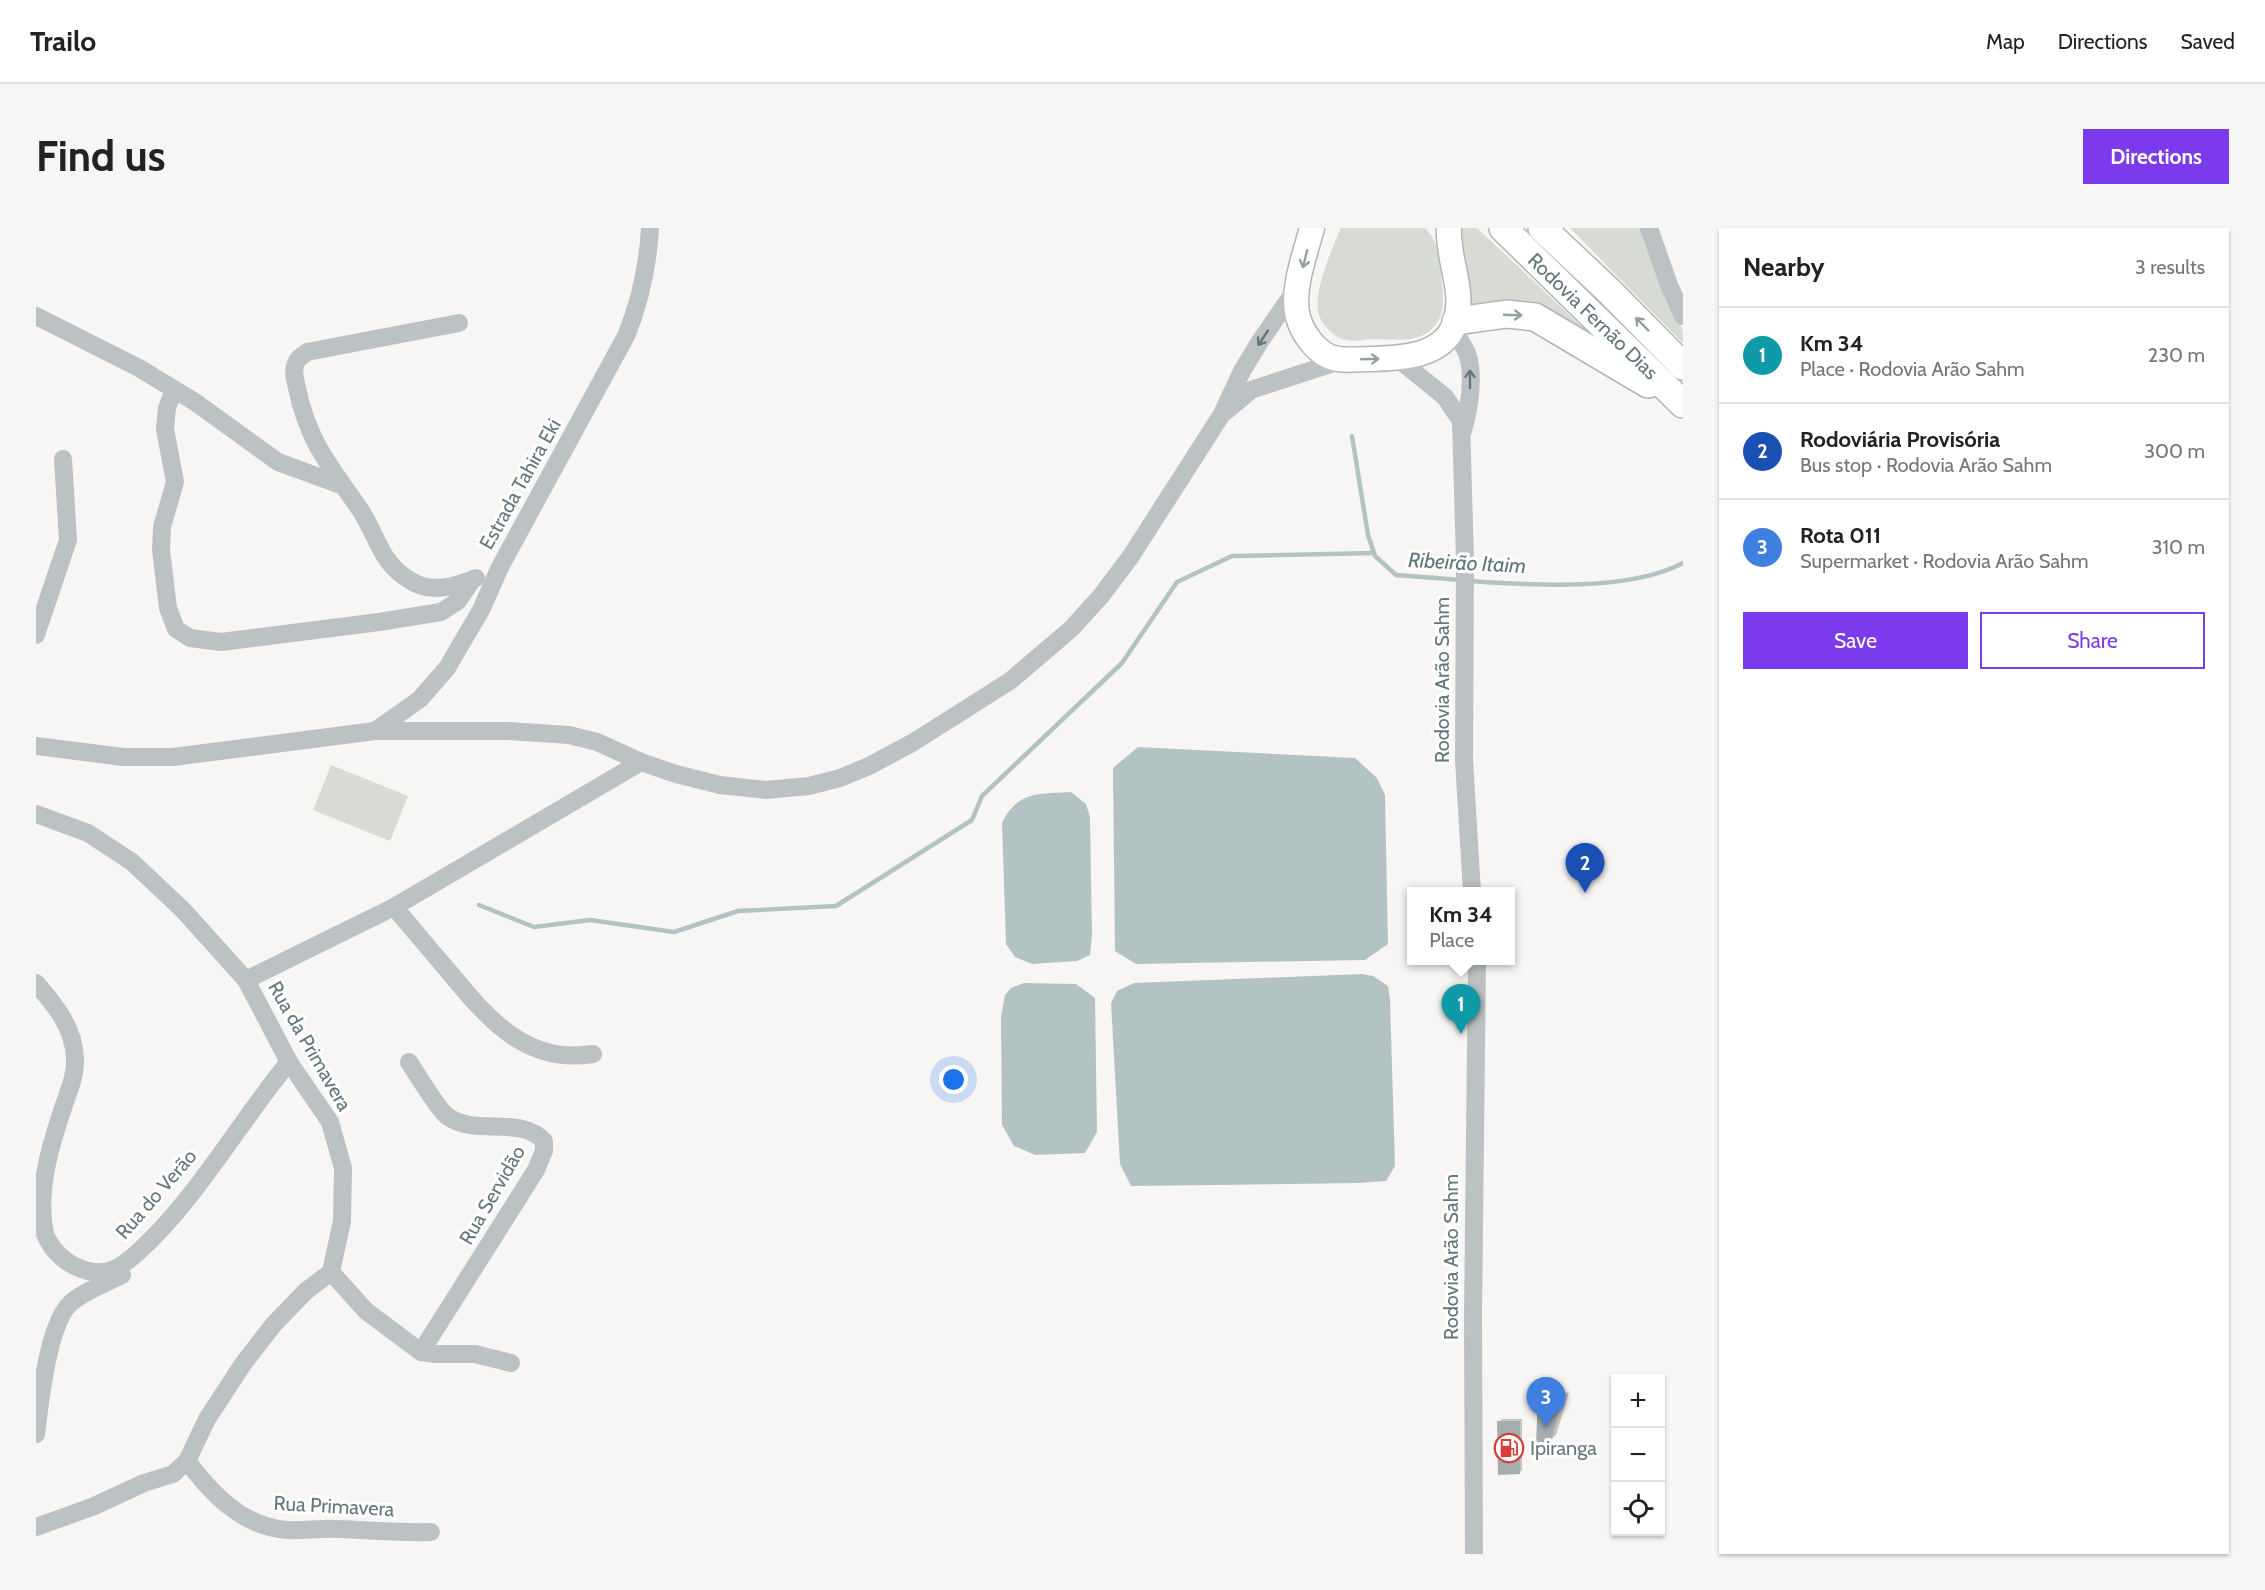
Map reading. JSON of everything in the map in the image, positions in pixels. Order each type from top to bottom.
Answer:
[{"type":"highway","name":"Rodovia Fernão Dias","points":[[1503,228],[1683,404]]},
{"type":"highway","name":"Rodovia Fernão Dias","points":[[1542,228],[1609,291],[1683,366]]},
{"type":"highway","points":[[1454,325],[1507,314],[1535,317],[1683,404]]},
{"type":"main road","points":[[1312,228],[1296,290],[1297,315],[1311,341],[1328,356],[1343,360],[1397,358],[1426,352],[1442,342],[1454,325],[1459,296],[1449,228]]},
{"type":"main road","points":[[1436,228],[1443,236],[1452,260]]},
{"type":"street","name":"Estrada Tahira Eki","points":[[375,731],[420,699],[447,668],[481,610],[500,567],[626,336],[637,311],[650,228]]},
{"type":"street","points":[[1650,228],[1669,285],[1683,316]]},
{"type":"street","points":[[36,746],[123,757],[173,757],[375,731],[508,731],[568,735],[597,742],[641,762],[720,785],[766,790],[810,786],[840,778],[870,766],[912,743],[1010,681],[1071,629],[1101,596],[1131,556],[1222,414],[1259,343],[1296,290]]},
{"type":"street","points":[[36,316],[140,368],[195,402],[278,462],[341,485]]},
{"type":"street","points":[[459,323],[307,352],[298,360],[294,371],[302,412],[317,447],[341,485],[360,509],[385,559],[412,582],[438,589],[473,579],[500,567]]},
{"type":"street","name":"Rodovia Arão Sahm","points":[[1454,325],[1470,363],[1469,400],[1462,433]]},
{"type":"street","name":"Rodovia Arão Sahm","points":[[1397,358],[1444,397],[1461,421],[1465,561],[1464,760],[1473,887]]},
{"type":"street","points":[[1222,414],[1251,390],[1343,360]]},
{"type":"street","points":[[174,390],[167,408],[165,429],[175,482],[162,527],[161,550],[168,608],[176,628],[190,638],[221,642],[441,612],[458,602],[473,579]]},
{"type":"street","points":[[36,635],[43,597],[68,540],[63,459]]},
{"type":"street","points":[[246,980],[394,907],[641,762]]},
{"type":"street","name":"Rua da Primavera","points":[[36,814],[88,833],[132,862],[183,910],[246,980],[289,1062],[330,1122],[344,1168],[342,1221],[331,1272]]},
{"type":"street","points":[[394,907],[496,1025],[519,1041],[548,1053],[575,1057],[593,1054]]},
{"type":"street","name":"Rodovia Arão Sahm","points":[[1474,1554],[1473,1305],[1477,965]]},
{"type":"street","name":"Rua do Verão","points":[[36,983],[54,1004],[69,1029],[75,1058],[72,1081],[54,1131],[41,1180],[40,1210],[49,1244],[78,1269],[105,1274],[122,1265],[136,1253],[193,1193],[264,1091],[289,1062]]},
{"type":"street","name":"Rua Servidão","points":[[409,1062],[446,1115],[464,1124],[531,1130],[544,1141],[544,1151],[536,1170],[421,1352]]},
{"type":"street","points":[[36,1151],[54,1131]]},
{"type":"street","points":[[36,1434],[42,1386],[57,1324],[71,1302],[127,1273],[136,1253]]},
{"type":"street","points":[[36,1527],[92,1507],[144,1483],[173,1474],[186,1461],[207,1419],[243,1364],[274,1324],[306,1292],[331,1272],[366,1311],[421,1352],[475,1354],[512,1363]]},
{"type":"street","name":"Rua Primavera","points":[[186,1461],[207,1487],[227,1504],[246,1519],[265,1526],[287,1530],[328,1528],[405,1533],[431,1532]]},
{"type":"shaded area","points":[[1341,228],[1425,228],[1435,244],[1438,255],[1443,300],[1441,315],[1430,331],[1422,336],[1406,339],[1350,341],[1341,339],[1325,325],[1319,316],[1317,303],[1325,269]]},
{"type":"shaded area","points":[[1462,228],[1477,228],[1612,355],[1467,311]]},
{"type":"shaded area","points":[[1570,228],[1643,228],[1683,331],[1683,343]]},
{"type":"shaded area","points":[[1138,747],[1355,758],[1377,778],[1385,795],[1388,944],[1365,960],[1136,964],[1115,951],[1113,768]]},
{"type":"shaded area","points":[[331,765],[408,796],[390,841],[313,810]]},
{"type":"shaded area","points":[[1071,792],[1086,804],[1090,817],[1092,936],[1090,955],[1077,961],[1032,964],[1015,957],[1006,944],[1002,823],[1015,805],[1030,796]]},
{"type":"shaded area","points":[[1362,974],[1373,976],[1388,986],[1390,1000],[1395,1166],[1386,1181],[1131,1186],[1120,1164],[1111,1003],[1117,991],[1134,983]]},
{"type":"shaded area","points":[[1024,983],[1076,984],[1095,998],[1097,1132],[1085,1153],[1035,1155],[1014,1146],[1002,1125],[1001,1017],[1005,995],[1011,988]]},
{"type":"building","points":[[1538,1395],[1563,1400],[1550,1444],[1536,1444]]},
{"type":"building","name":"Ipiranga","points":[[1497,1421],[1520,1421],[1520,1474],[1498,1475]]},
{"type":"waterway","name":"Ribeirão Itaim","points":[[1352,436],[1368,535],[1375,556],[1396,575],[1461,580]]},
{"type":"waterway","points":[[479,905],[534,927],[590,920],[674,932],[738,911],[836,906],[972,820],[982,796],[1122,663],[1177,582],[1232,556],[1374,553]]},
{"type":"waterway","name":"Ribeirão Itaim","points":[[1470,581],[1550,585],[1608,582],[1636,579],[1683,563]]},
{"type":"place","name":"Rodoviária Provisória","points":[[1585,893]]},
{"type":"place","name":"Km 34","points":[[1461,1034]]},
{"type":"place","name":"Rota 011","points":[[1546,1427]]},
{"type":"place","name":"Ipiranga","points":[[1509,1448]]}]
